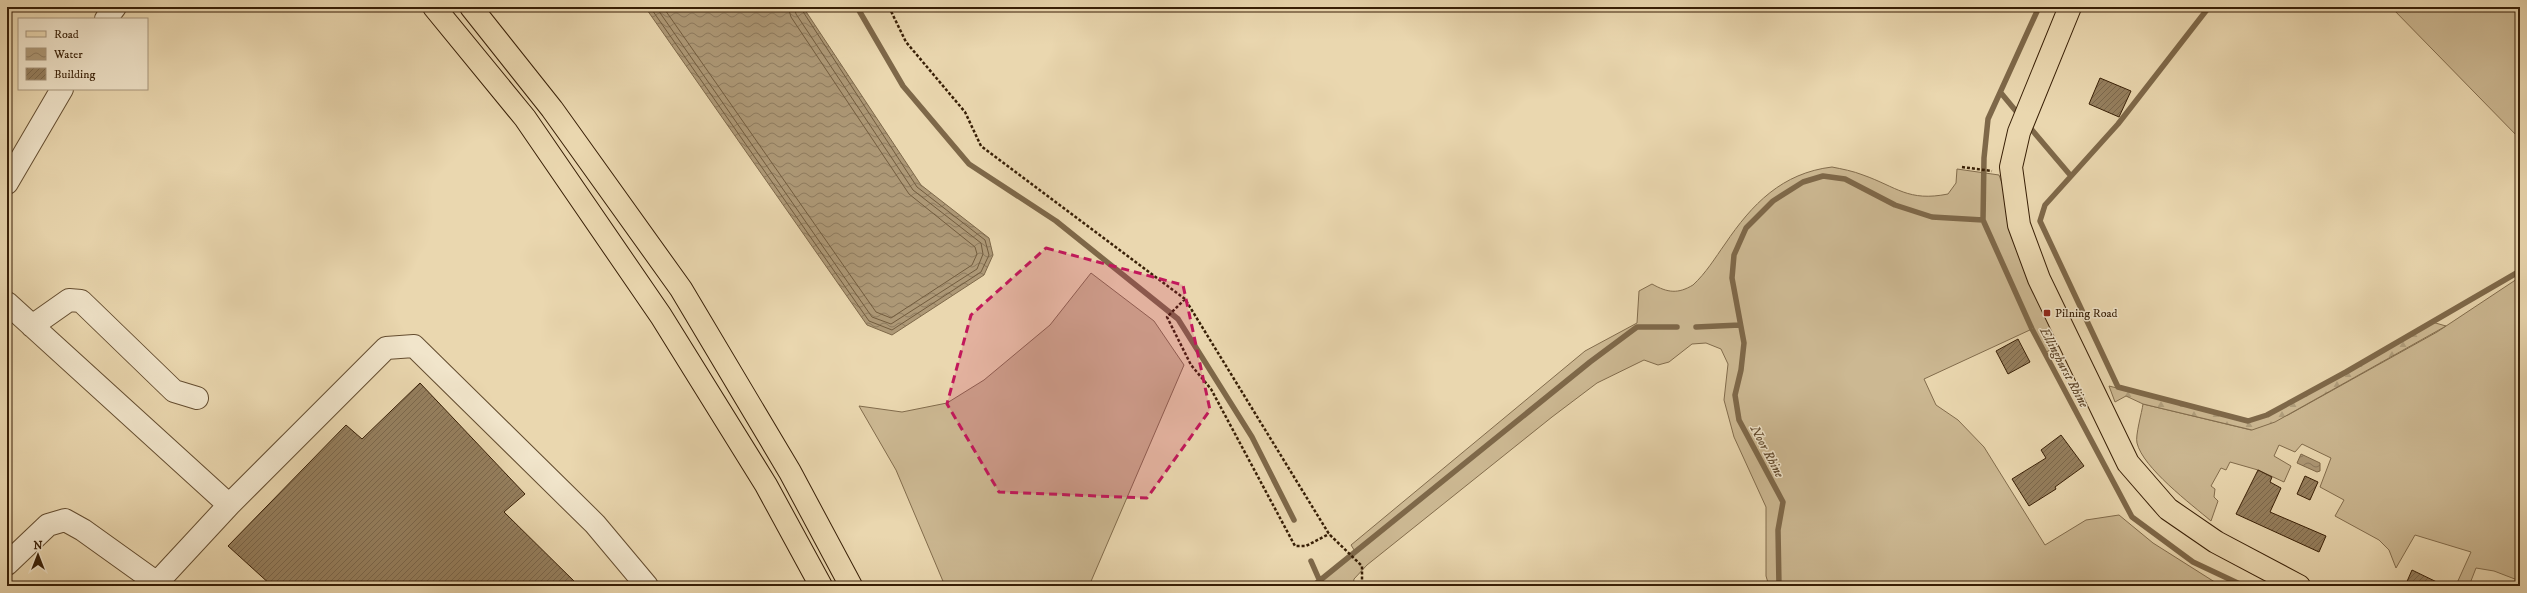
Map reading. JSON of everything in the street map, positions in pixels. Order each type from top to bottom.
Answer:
[{"type":"main road","points":[[434,7],[525,118],[661,316],[766,485],[821,586]]},
{"type":"main road","points":[[471,7],[552,109],[681,289],[790,472],[851,586]]},
{"type":"main road","points":[[2070,7],[2019,132],[2011,167],[2019,225],[2040,279],[2128,463],[2168,509],[2216,542],[2299,586]]},
{"type":"street","points":[[107,18],[115,7]]},
{"type":"street","points":[[7,183],[61,90]]},
{"type":"street","points":[[32,326],[69,300],[81,301],[92,309],[174,391],[197,398]]},
{"type":"street","points":[[7,303],[229,505]]},
{"type":"street","points":[[7,564],[48,525],[65,520],[83,530],[156,584],[229,505],[386,348],[414,346],[594,524],[648,586]]},
{"type":"path","points":[[889,7],[906,42],[965,112],[981,146],[1185,299],[1329,534],[1362,566],[1362,586]]},
{"type":"path","points":[[1962,167],[1995,171]]},
{"type":"path","points":[[1185,299],[1167,317],[1190,364],[1212,389],[1295,546],[1306,546],[1329,534]]},
{"type":"highlighted area","points":[[1046,248],[1183,285],[1210,410],[1147,498],[999,492],[947,404],[971,315]]},
{"type":"green space","points":[[2391,7],[2520,7],[2520,139]]},
{"type":"green space","points":[[1832,167],[1855,172],[1912,195],[1923,196],[1948,194],[1956,183],[1957,169],[1999,175],[2061,345],[2044,353],[2032,329],[1924,379],[1936,405],[1958,420],[1984,447],[2045,545],[2086,520],[2119,515],[2153,543],[2221,586],[1769,586],[1766,576],[1766,507],[1734,437],[1724,400],[1728,364],[1721,349],[1706,343],[1692,344],[1669,362],[1658,365],[1644,360],[1597,383],[1552,417],[1367,565],[1354,579],[1353,586],[1322,586],[1320,581],[1356,553],[1351,545],[1585,351],[1637,323],[1639,291],[1652,284],[1668,291],[1683,290],[1693,285],[1706,270],[1735,229],[1770,193],[1783,183],[1798,176],[1814,170]]},
{"type":"green space","points":[[1091,273],[1154,321],[1184,365],[1089,586],[945,586],[896,470],[859,406],[902,412],[947,403],[984,380],[1050,325]]},
{"type":"green space","points":[[2520,277],[2520,513],[2517,519],[2520,521],[2520,581],[2494,571],[2476,568],[2469,586],[2457,583],[2471,552],[2415,535],[2396,568],[2389,550],[2379,540],[2335,516],[2344,500],[2320,487],[2331,458],[2302,444],[2295,452],[2279,445],[2274,456],[2291,466],[2284,482],[2258,470],[2230,462],[2226,470],[2221,468],[2211,486],[2215,489],[2214,497],[2218,501],[2211,521],[2169,485],[2148,463],[2141,453],[2137,440],[2143,404],[2251,430],[2288,415],[2437,332]]},
{"type":"green space","points":[[2432,322],[2446,326],[2275,422],[2252,430],[2143,404],[2126,396],[2115,402],[2109,386],[2248,421],[2267,415]]},
{"type":"water","points":[[645,7],[803,7],[921,185],[989,238],[993,255],[984,275],[892,335],[867,325]]},
{"type":"water","points":[[2301,454],[2320,463],[2320,471],[2317,472],[2297,463]]},
{"type":"building","points":[[2100,78],[2131,91],[2119,117],[2089,104]]},
{"type":"building","points":[[2018,339],[2030,362],[2008,374],[1996,351]]},
{"type":"building","points":[[420,383],[525,494],[504,512],[579,586],[272,586],[228,546],[346,425],[362,439]]},
{"type":"building","points":[[2061,435],[2084,466],[2055,487],[2056,489],[2029,506],[2012,479],[2046,458],[2041,450]]},
{"type":"building","points":[[2258,470],[2272,477],[2270,482],[2281,488],[2270,512],[2326,536],[2319,552],[2236,514]]},
{"type":"building","points":[[2305,476],[2318,482],[2310,500],[2297,494]]},
{"type":"building","points":[[2412,570],[2445,586],[2405,586]]},
{"type":"waterway","points":[[857,7],[903,86],[969,164],[1056,221],[1178,319],[1252,437],[1294,520]]},
{"type":"waterway","name":"Ellinghurst Rhine","points":[[2039,7],[1988,119],[1984,158],[1983,220],[2032,329],[2132,517],[2193,562],[2244,586]]},
{"type":"waterway","points":[[2209,7],[2118,124],[2045,205],[2040,221],[2118,387],[2248,421],[2267,415],[2346,372],[2520,271]]},
{"type":"waterway","points":[[2001,93],[2020,116]]},
{"type":"waterway","points":[[2027,124],[2071,176]]},
{"type":"waterway","name":"Noor Rhine","points":[[1779,586],[1778,530],[1783,502],[1739,420],[1735,395],[1741,370],[1744,343],[1732,278],[1734,255],[1746,228],[1773,201],[1803,182],[1823,176],[1845,179],[1895,205],[1932,217],[1983,220]]},
{"type":"waterway","points":[[1696,327],[1740,325]]},
{"type":"waterway","points":[[1313,586],[1590,362],[1637,327],[1677,327]]},
{"type":"waterway","points":[[1311,561],[1322,586]]},
{"type":"place","name":"Pilning Road","points":[[2047,313]]}]
